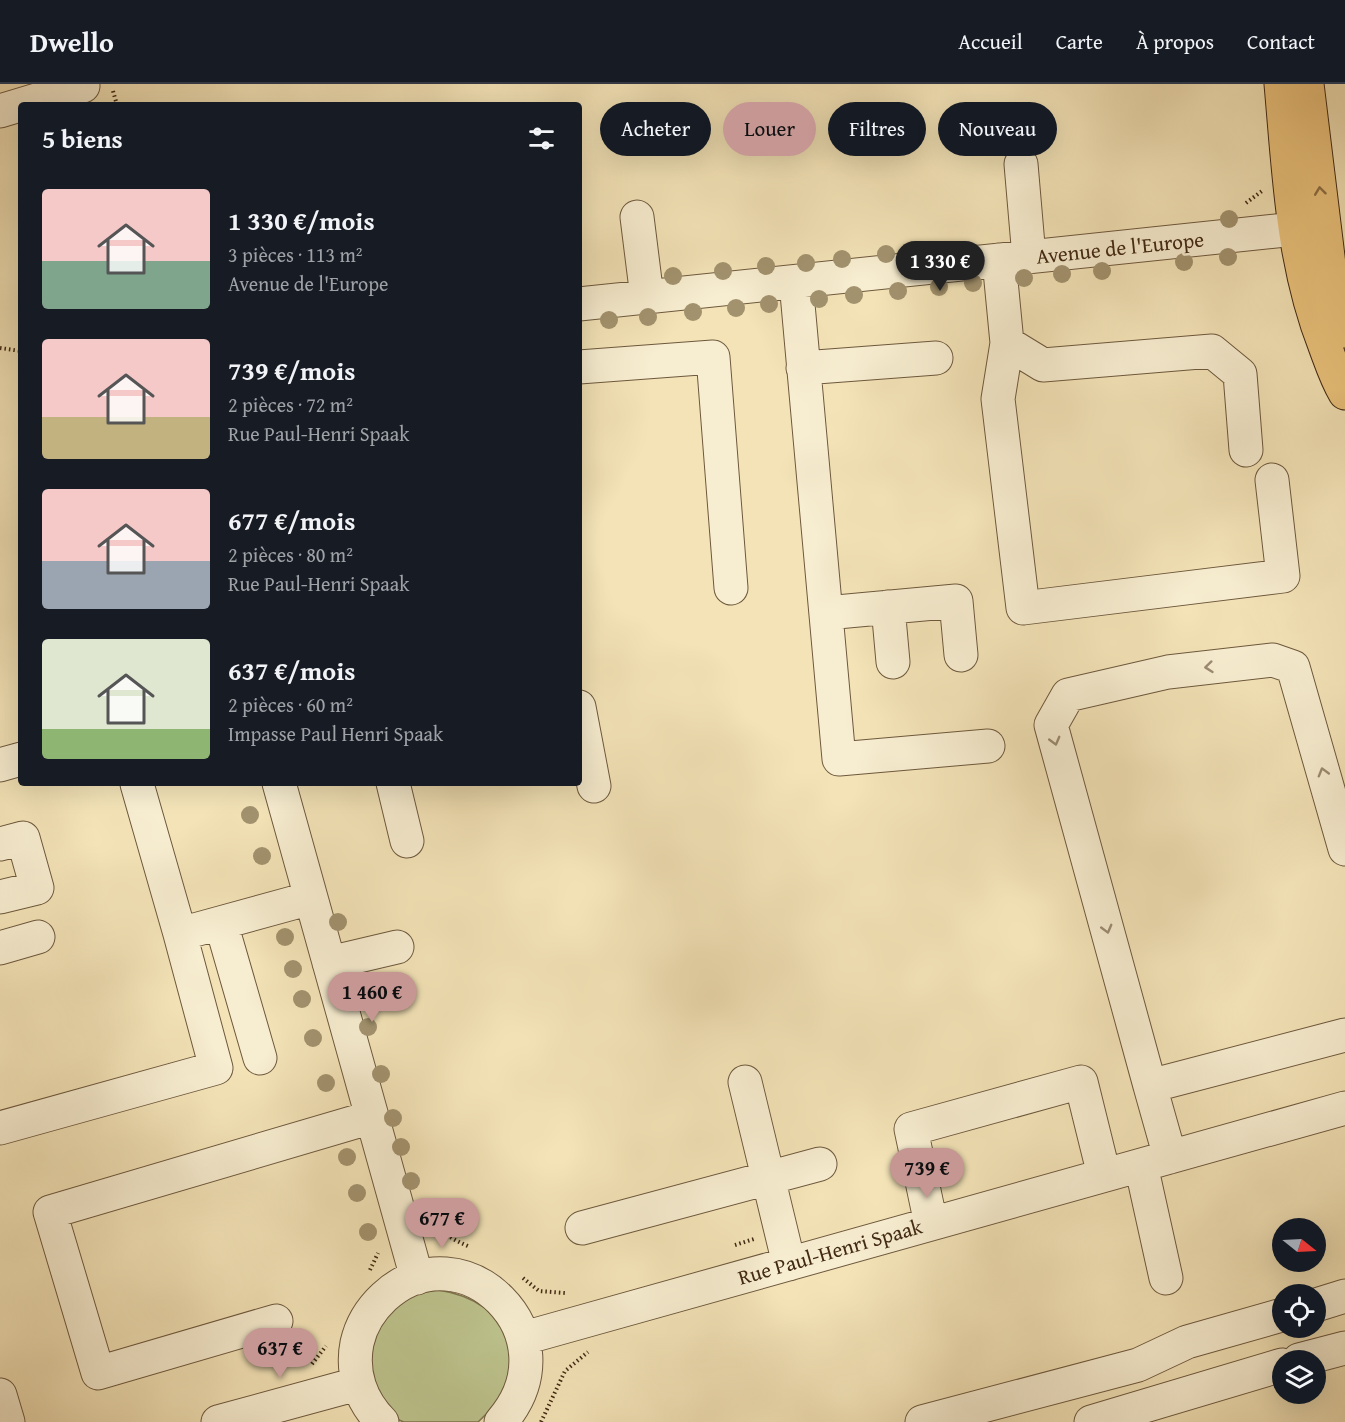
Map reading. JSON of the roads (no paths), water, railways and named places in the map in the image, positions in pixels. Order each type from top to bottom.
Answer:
[{"type":"main road","points":[[1281,84],[1294,230],[1302,278],[1318,329],[1345,393]]},
{"type":"main road","points":[[1307,84],[1330,273],[1345,331]]},
{"type":"street","points":[[40,102],[84,92]]},
{"type":"street","points":[[0,111],[18,107]]},
{"type":"street","points":[[1021,164],[1007,343],[998,399],[1023,608],[1283,576],[1272,480]]},
{"type":"street","points":[[637,217],[646,297]]},
{"type":"street","points":[[1294,230],[1305,228],[1312,243],[1322,300],[1345,363]]},
{"type":"street","name":"Avenue de l'Europe","points":[[582,304],[1294,230]]},
{"type":"street","points":[[796,282],[839,759],[988,746]]},
{"type":"street","points":[[1007,343],[1043,365],[1212,351],[1240,374],[1246,450]]},
{"type":"street","points":[[582,367],[713,357],[731,588]]},
{"type":"street","points":[[803,368],[936,358]]},
{"type":"street","points":[[826,613],[956,601],[961,655]]},
{"type":"street","points":[[888,607],[893,662]]},
{"type":"street","points":[[1166,1278],[1150,1086],[1051,725],[1068,695],[1168,672],[1273,660],[1293,667],[1345,849]]},
{"type":"street","points":[[582,723],[594,786]]},
{"type":"street","points":[[0,765],[18,760]]},
{"type":"street","points":[[0,1128],[216,1068],[138,786]]},
{"type":"street","points":[[280,786],[417,1278]]},
{"type":"street","points":[[394,786],[407,841]]},
{"type":"street","points":[[0,844],[23,838],[37,888],[0,897]]},
{"type":"street","points":[[180,934],[311,898]]},
{"type":"street","points":[[221,922],[260,1058]]},
{"type":"street","points":[[0,948],[38,937]]},
{"type":"street","points":[[329,963],[397,947]]},
{"type":"street","points":[[1150,1086],[1345,1035]]},
{"type":"street","points":[[745,1082],[789,1264]]},
{"type":"street","points":[[931,1224],[911,1129],[1081,1082],[1104,1175]]},
{"type":"street","name":"Rue Paul-Henri Spaak","points":[[524,1338],[1345,1108]]},
{"type":"street","points":[[276,1321],[98,1373],[50,1212],[372,1117]]},
{"type":"street","points":[[582,1228],[820,1164]]},
{"type":"street","points":[[382,1422],[371,1411],[357,1383],[355,1357],[360,1330],[373,1307],[393,1289],[417,1278],[444,1275],[471,1280],[495,1293],[513,1313],[524,1338],[527,1368],[519,1397],[501,1422]]},
{"type":"street","points":[[1326,1302],[1345,1296]]},
{"type":"street","points":[[922,1422],[1138,1365],[1187,1342],[1272,1318]]},
{"type":"street","points":[[1326,1353],[1345,1348]]},
{"type":"street","points":[[1091,1422],[1272,1368]]},
{"type":"street","points":[[218,1422],[357,1383]]},
{"type":"street","points":[[0,1395],[8,1422]]}]
